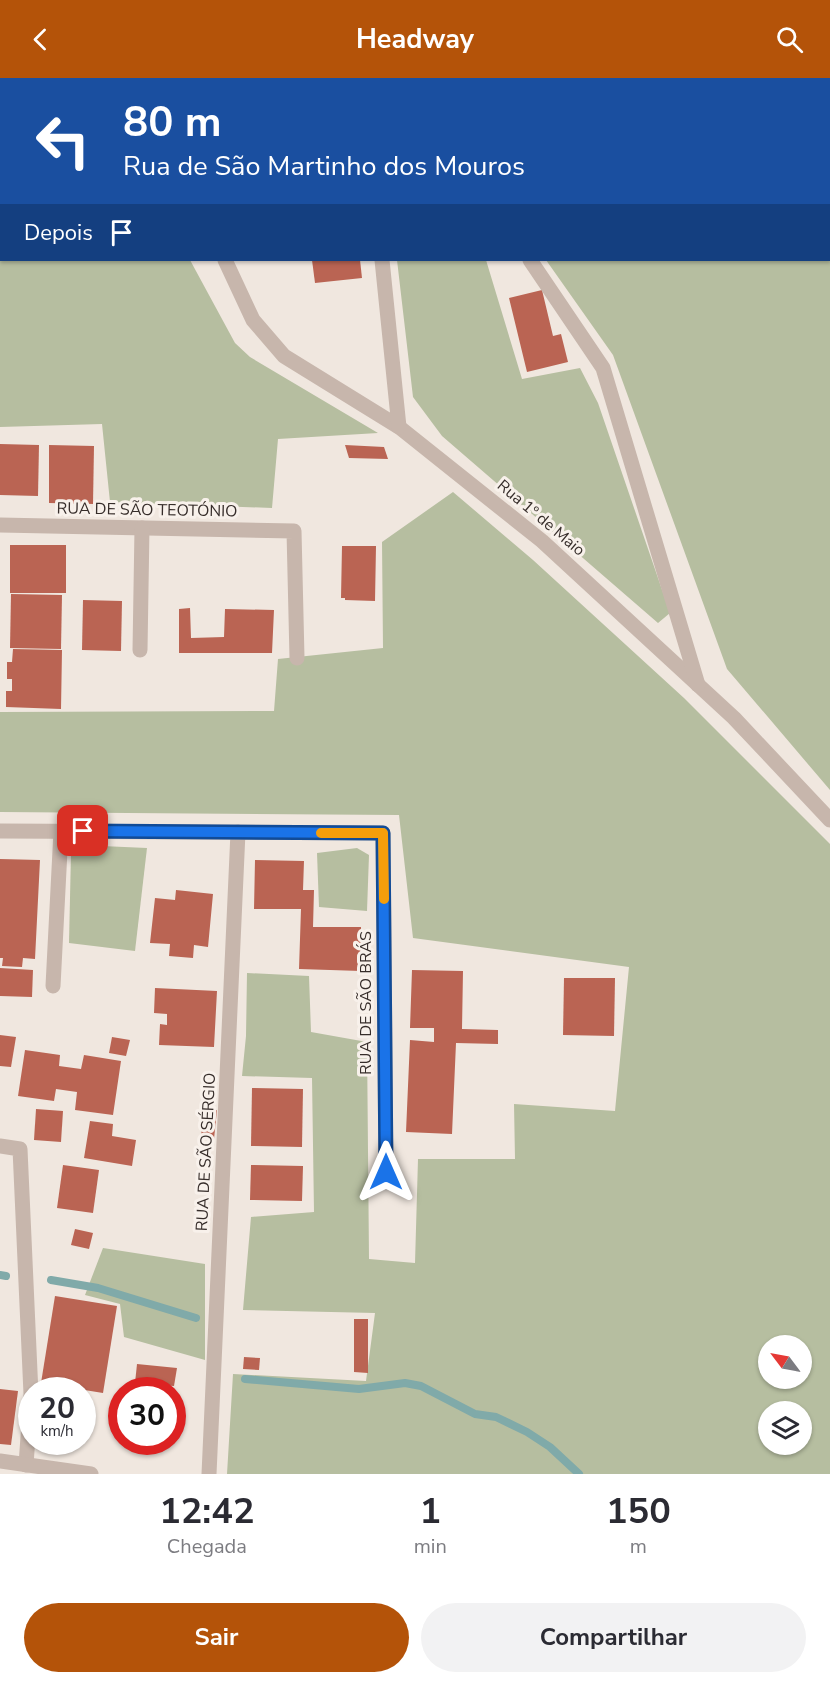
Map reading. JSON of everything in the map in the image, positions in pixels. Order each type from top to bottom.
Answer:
[{"type":"street","name":"Rua 1º de Maio","points":[[225,261],[253,320],[285,356],[399,427],[542,541],[734,718],[830,820]]},
{"type":"street","points":[[382,261],[399,427]]},
{"type":"street","points":[[531,261],[603,368],[698,685]]},
{"type":"street","name":"RUA DE SÃO TEOTÓNIO","points":[[0,525],[294,531],[297,658]]},
{"type":"street","points":[[140,650],[142,528]]},
{"type":"street","points":[[0,831],[238,832]]},
{"type":"street","points":[[53,986],[61,831]]},
{"type":"street","name":"RUA DE SÃO BRÁS","points":[[238,832],[383,833],[386,1172]]},
{"type":"street","name":"RUA DE SÃO SÉRGIO","points":[[208,1474],[238,832]]},
{"type":"street","points":[[0,1146],[20,1149],[31,1394],[26,1465]]},
{"type":"street","points":[[0,1461],[91,1474]]},
{"type":"green space","points":[[0,261],[191,261],[235,343],[250,357],[378,433],[278,439],[272,508],[110,502],[102,424],[0,427]]},
{"type":"green space","points":[[397,261],[486,261],[522,379],[580,368],[598,403],[670,613],[658,623],[442,436],[413,397]]},
{"type":"green space","points":[[547,261],[830,261],[830,790],[727,669],[613,355]]},
{"type":"green space","points":[[453,492],[533,560],[684,698],[830,844],[830,1474],[227,1474],[233,1374],[366,1381],[375,1313],[243,1310],[251,1217],[314,1212],[312,1078],[242,1076],[246,1036],[247,973],[309,976],[311,1032],[367,1042],[369,1259],[415,1263],[418,1159],[515,1159],[514,1104],[615,1111],[629,967],[413,938],[399,815],[0,812],[0,712],[274,711],[278,659],[383,648],[382,542]]},
{"type":"green space","points":[[79,845],[147,848],[135,951],[69,943],[71,853]]},
{"type":"green space","points":[[357,848],[369,855],[367,911],[319,907],[317,853]]},
{"type":"green space","points":[[103,1248],[205,1264],[205,1360],[124,1337],[120,1304],[85,1295]]},
{"type":"building","points":[[312,261],[360,261],[362,278],[315,283]]},
{"type":"building","points":[[542,290],[553,336],[561,334],[568,362],[527,372],[509,298]]},
{"type":"building","points":[[0,444],[39,445],[38,496],[0,495]]},
{"type":"building","points":[[49,445],[94,446],[93,504],[49,503]]},
{"type":"building","points":[[345,445],[384,447],[388,459],[349,458]]},
{"type":"building","points":[[10,545],[66,545],[66,593],[10,593]]},
{"type":"building","points":[[342,546],[376,546],[375,601],[341,598]]},
{"type":"building","points":[[11,594],[62,595],[61,649],[10,648]]},
{"type":"building","points":[[83,600],[122,601],[121,651],[82,650]]},
{"type":"building","points":[[190,608],[191,638],[224,637],[225,609],[274,610],[272,653],[179,653],[179,609]]},
{"type":"building","points":[[13,649],[62,650],[61,709],[6,707],[6,691],[12,691],[12,679],[7,679],[7,662],[12,662]]},
{"type":"building","points":[[0,859],[40,860],[35,959],[23,958],[22,967],[2,966],[3,958],[0,958]]},
{"type":"building","points":[[255,860],[304,861],[303,890],[314,890],[313,927],[361,927],[361,971],[299,969],[301,909],[254,909]]},
{"type":"building","points":[[176,890],[213,894],[208,947],[194,945],[193,958],[169,956],[170,944],[150,943],[155,898],[175,900]]},
{"type":"building","points":[[0,968],[33,970],[32,997],[0,996]]},
{"type":"building","points":[[412,970],[463,971],[462,1029],[498,1030],[498,1044],[456,1043],[452,1134],[406,1132],[410,1040],[434,1042],[434,1028],[410,1028]]},
{"type":"building","points":[[564,978],[615,978],[614,1036],[563,1035]]},
{"type":"building","points":[[155,988],[217,991],[214,1047],[159,1045],[160,1024],[167,1025],[167,1014],[154,1013]]},
{"type":"building","points":[[0,1035],[16,1037],[11,1067],[0,1066]]},
{"type":"building","points":[[112,1037],[130,1040],[126,1056],[109,1053]]},
{"type":"building","points":[[25,1050],[60,1055],[59,1066],[81,1069],[84,1055],[121,1061],[113,1115],[75,1110],[77,1092],[56,1089],[54,1101],[18,1096]]},
{"type":"building","points":[[252,1088],[303,1089],[302,1147],[251,1146]]},
{"type":"building","points":[[36,1109],[63,1111],[61,1142],[34,1140]]},
{"type":"building","points":[[203,1109],[217,1110],[214,1139],[201,1138]]},
{"type":"building","points":[[90,1121],[113,1124],[112,1136],[136,1140],[132,1166],[84,1158]]},
{"type":"building","points":[[63,1165],[99,1170],[93,1213],[57,1208]]},
{"type":"building","points":[[251,1165],[303,1166],[302,1201],[250,1200]]},
{"type":"building","points":[[75,1229],[93,1233],[89,1249],[71,1245]]},
{"type":"building","points":[[55,1296],[117,1306],[103,1393],[96,1392],[96,1377],[42,1377]]},
{"type":"building","points":[[354,1319],[368,1319],[368,1373],[354,1372]]},
{"type":"building","points":[[244,1357],[260,1358],[259,1370],[243,1369]]},
{"type":"building","points":[[137,1364],[177,1368],[176,1377],[136,1377]]},
{"type":"building","points":[[0,1389],[18,1391],[11,1445],[0,1444]]},
{"type":"waterway","points":[[0,1275],[6,1276]]},
{"type":"waterway","points":[[51,1280],[98,1288],[196,1318]]},
{"type":"waterway","points":[[245,1379],[359,1389],[405,1383],[421,1386],[475,1414],[496,1417],[527,1432],[550,1447],[579,1474]]},
{"type":"slow traffic","points":[[321,833],[383,833],[384,899]]},
{"type":"route","points":[[83,831],[383,833],[386,1172]]}]
